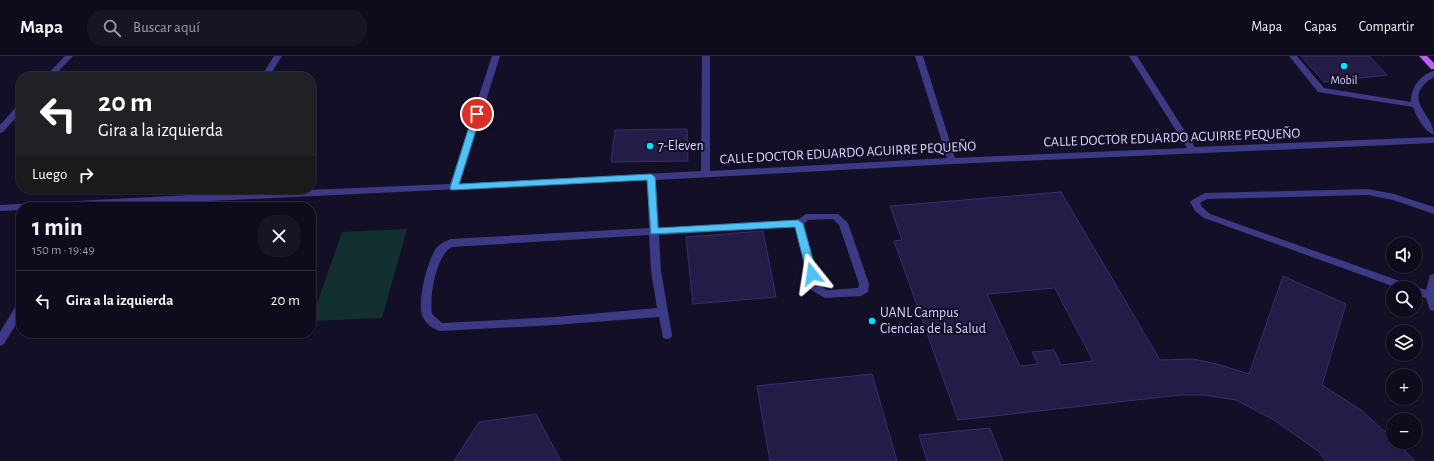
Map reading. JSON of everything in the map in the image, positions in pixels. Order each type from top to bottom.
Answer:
[{"type":"main road","points":[[1423,56],[1434,67]]},
{"type":"street","points":[[54,72],[69,56]]},
{"type":"street","points":[[268,72],[278,56]]},
{"type":"street","points":[[454,188],[496,56]]},
{"type":"street","points":[[705,175],[706,56]]},
{"type":"street","points":[[919,56],[952,161]]},
{"type":"street","points":[[1133,56],[1193,151]]},
{"type":"street","points":[[1293,56],[1321,90],[1416,105]]},
{"type":"street","points":[[1434,73],[1423,79],[1415,90],[1416,105],[1424,122],[1434,132]]},
{"type":"street","points":[[0,130],[16,112]]},
{"type":"street","name":"CALLE DOCTOR EDUARDO AGUIRRE PEQUEÑO","points":[[316,193],[454,188],[952,161],[1434,140]]},
{"type":"street","points":[[651,177],[656,271],[667,335]]},
{"type":"street","points":[[1390,281],[1207,216],[1198,209],[1195,202],[1205,196],[1368,192],[1394,198],[1434,211]]},
{"type":"street","points":[[189,198],[192,194]]},
{"type":"street","name":"CALLE DOCTOR EDUARDO AGUIRRE PEQUEÑO","points":[[130,202],[295,194]]},
{"type":"street","points":[[0,208],[16,207]]},
{"type":"street","points":[[663,312],[547,322],[440,327],[431,321],[426,313],[429,282],[438,253],[443,247],[451,243],[798,224],[806,217],[835,216],[840,218],[864,284],[864,289],[861,292],[825,294],[815,287],[798,224]]},
{"type":"street","points":[[1434,278],[1430,295],[1434,307]]},
{"type":"street","points":[[1422,292],[1430,295]]},
{"type":"street","points":[[0,342],[16,315]]},
{"type":"green space","points":[[407,229],[382,318],[316,321],[316,307],[342,232]]},
{"type":"building","name":"Mobil","points":[[1301,56],[1369,56],[1387,75],[1324,82]]},
{"type":"building","name":"7-Eleven","points":[[687,129],[688,161],[611,162],[615,130]]},
{"type":"building","points":[[1061,192],[1160,360],[1193,359],[1217,364],[1249,374],[1283,276],[1346,304],[1322,385],[1361,410],[1386,433],[1386,449],[1403,449],[1415,461],[1326,461],[1318,451],[1274,420],[1236,400],[1203,395],[1180,395],[958,420],[894,241],[902,240],[890,206]],"holes":[[[1055,288],[1093,361],[1061,365],[1054,350],[1032,352],[1038,364],[1020,366],[987,294]]]},
{"type":"building","points":[[763,231],[776,297],[693,304],[686,237]]},
{"type":"building","points":[[872,374],[897,461],[770,461],[757,386]]},
{"type":"building","points":[[536,414],[561,461],[454,461],[479,422]]},
{"type":"building","points":[[990,428],[1003,461],[927,461],[919,435]]},
{"type":"place","name":"Mobil","points":[[1344,66]]},
{"type":"place","name":"7-Eleven","points":[[650,146]]},
{"type":"place","name":"UANL Campus Ciencias de la Salud","points":[[872,321]]},
{"type":"route","points":[[477,114],[454,188],[651,177],[654,232],[798,224],[812,274]]}]
